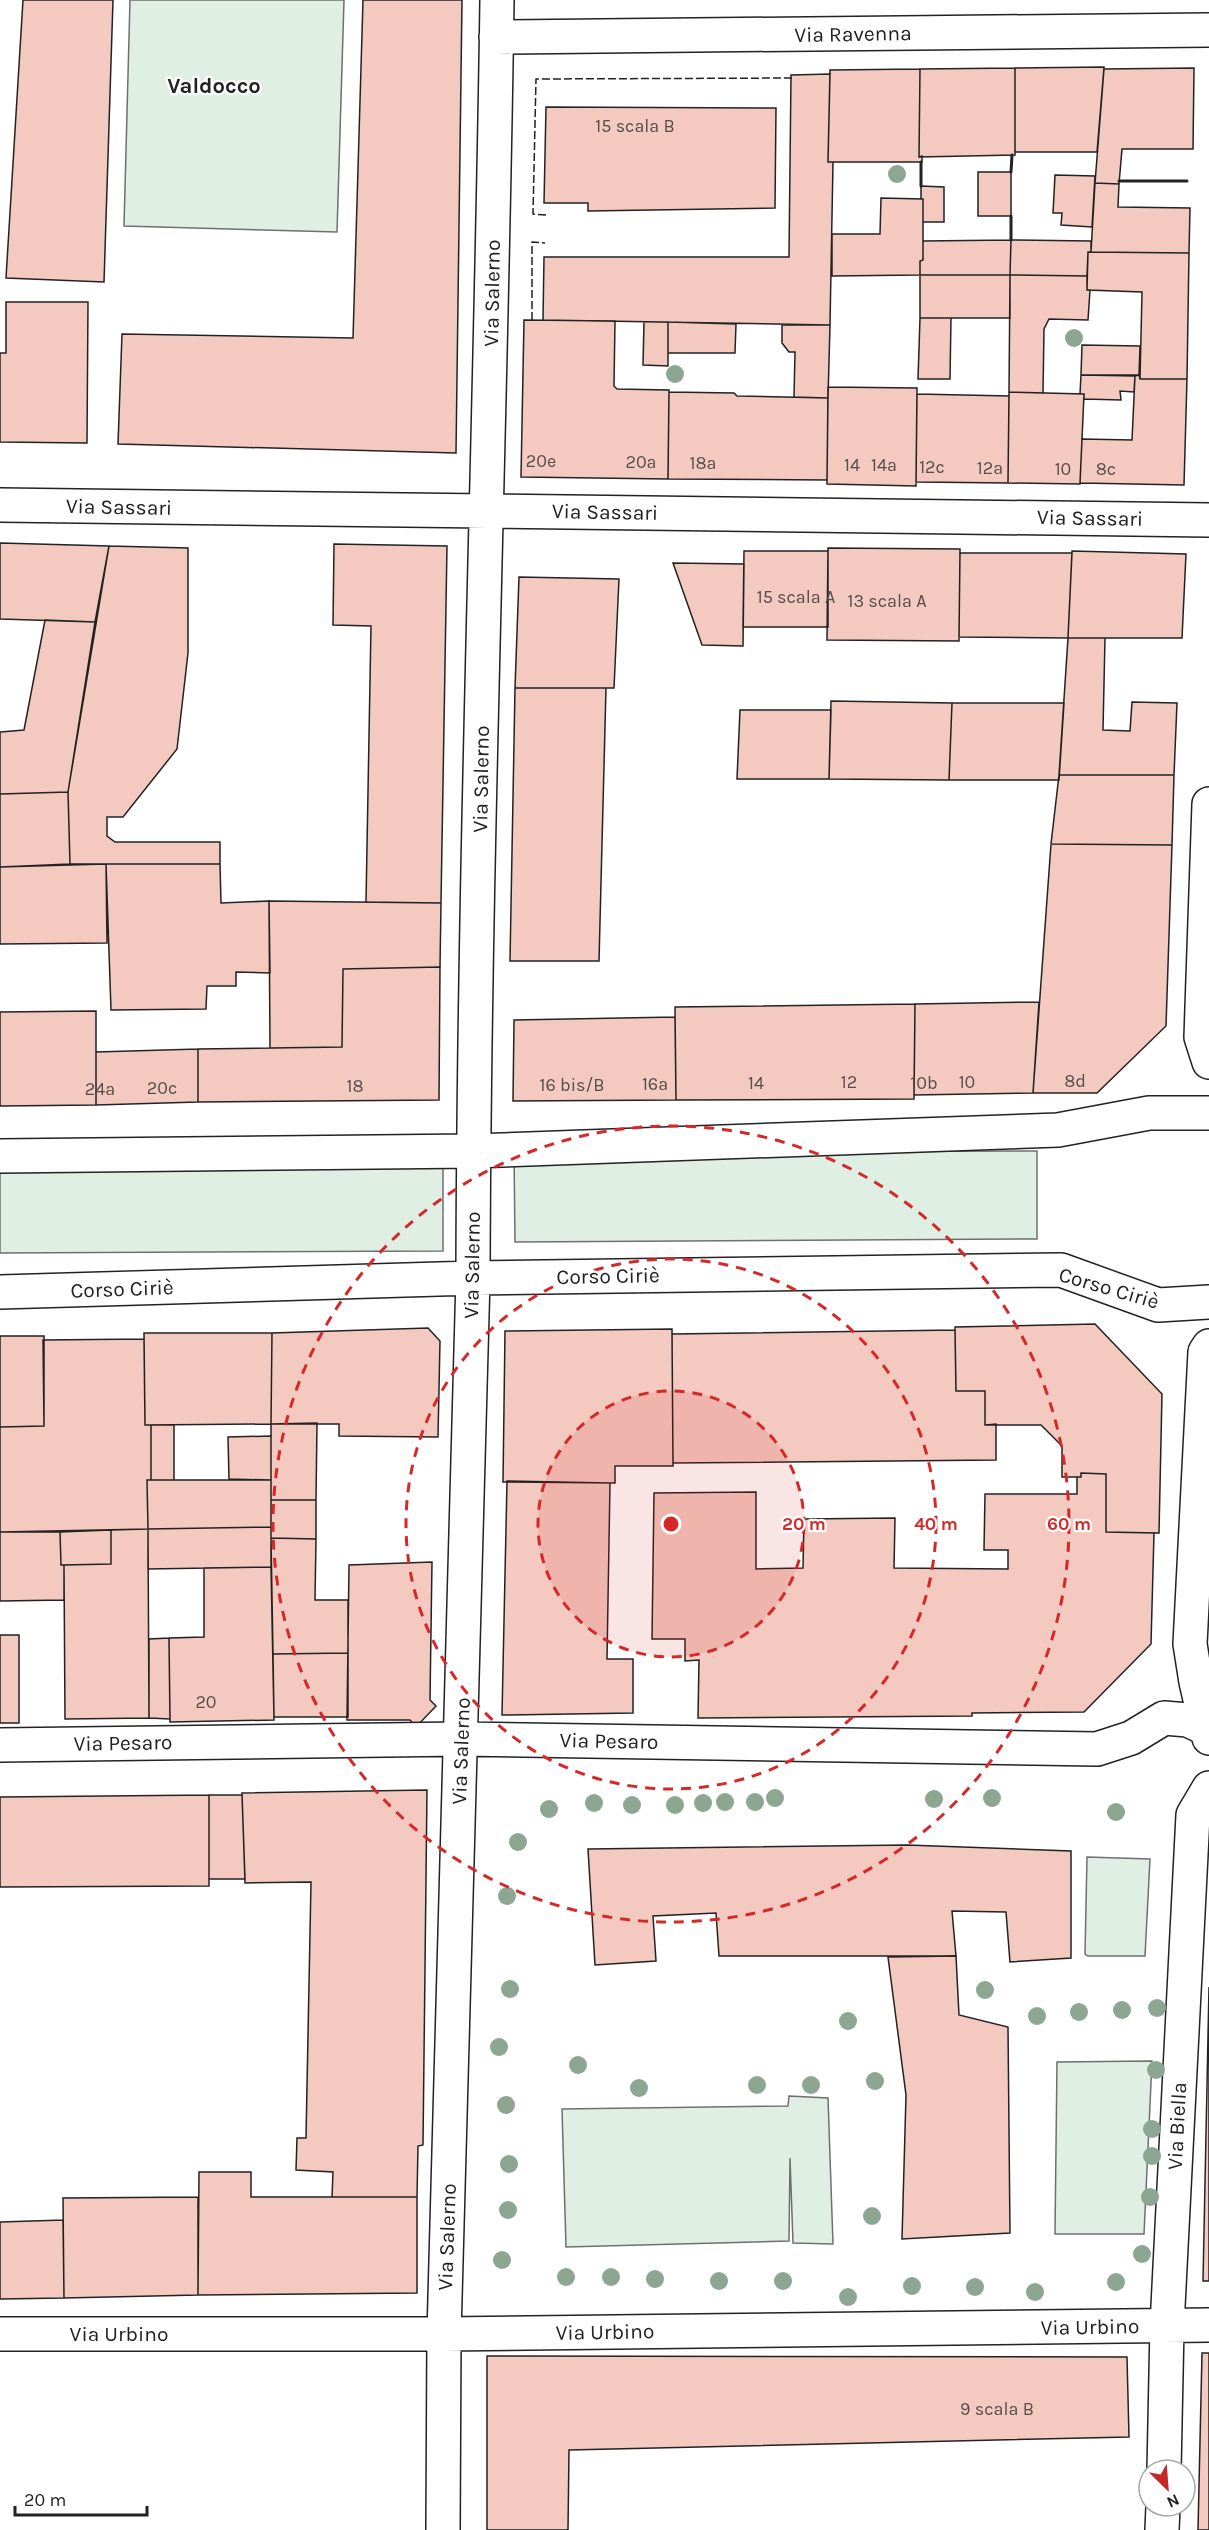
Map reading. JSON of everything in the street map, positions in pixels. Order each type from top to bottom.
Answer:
[{"type":"street","name":"Via Salerno","points":[[444,2530],[444,2334],[473,1278],[473,1151],[497,0]]},
{"type":"street","name":"Via Ravenna","points":[[496,37],[1209,30]]},
{"type":"street","name":"Via Sassari","points":[[0,505],[1209,520]]},
{"type":"street","points":[[1209,804],[1201,1037],[1209,1062]]},
{"type":"street","points":[[0,1156],[473,1151],[1058,1130],[1149,1113],[1209,1113]]},
{"type":"street","name":"Corso Ciriè","points":[[0,1292],[473,1278],[1061,1270],[1108,1289],[1158,1305],[1209,1302]]},
{"type":"street","points":[[1208,1733],[1190,1644],[1205,1352],[1209,1346]]},
{"type":"street","name":"Via Pesaro","points":[[0,1745],[461,1739],[1097,1749],[1131,1738],[1164,1718],[1188,1720],[1208,1733]]},
{"type":"street","name":"Via Biella","points":[[1164,2458],[1167,2326],[1193,1815],[1209,1788]]},
{"type":"street","name":"Via Urbino","points":[[0,2334],[444,2334],[1209,2325]]},
{"type":"green space","points":[[130,0],[344,0],[337,232],[124,226]]},
{"type":"green space","points":[[1037,1151],[1037,1239],[515,1242],[514,1153]]},
{"type":"green space","points":[[443,1162],[443,1251],[0,1253],[0,1163]]},
{"type":"green space","points":[[1087,1857],[1150,1859],[1145,1956],[1088,1956],[1085,1954]]},
{"type":"green space","points":[[1152,2061],[1144,2234],[1055,2234],[1057,2062]]},
{"type":"green space","points":[[789,2096],[828,2098],[833,2244],[793,2243],[790,2158],[789,2241],[566,2247],[562,2109],[788,2106]]},
{"type":"building","points":[[23,0],[113,0],[104,282],[6,278]]},
{"type":"building","points":[[363,0],[462,0],[456,453],[118,444],[122,334],[353,338]]},
{"type":"building","points":[[1104,67],[1097,152],[1015,152],[1015,68]]},
{"type":"building","points":[[1015,68],[1015,155],[919,157],[920,69]]},
{"type":"building","points":[[1194,68],[1193,149],[1122,149],[1119,184],[1095,183],[1104,69]]},
{"type":"building","points":[[920,69],[919,157],[922,156],[922,162],[828,162],[830,70]]},
{"type":"building","points":[[830,74],[828,162],[833,162],[830,325],[543,320],[544,257],[789,257],[791,75]]},
{"type":"building","points":[[546,107],[776,108],[775,208],[588,211],[588,203],[544,203]]},
{"type":"building","points":[[978,172],[1011,172],[1011,216],[978,216]]},
{"type":"building","points":[[1055,175],[1095,176],[1092,227],[1061,225],[1062,213],[1053,213]]},
{"type":"building","points":[[1095,183],[1119,184],[1118,207],[1190,208],[1189,253],[1091,252]]},
{"type":"building","points":[[921,186],[944,187],[944,222],[923,222]]},
{"type":"building","points":[[881,198],[923,199],[923,260],[920,261],[920,275],[832,276],[832,234],[880,234]]},
{"type":"building","points":[[1011,240],[1091,241],[1087,276],[1010,275]]},
{"type":"building","points":[[1011,240],[1010,275],[920,275],[923,241]]},
{"type":"building","points":[[1088,252],[1189,253],[1187,379],[1140,379],[1142,292],[1087,290]]},
{"type":"building","points":[[920,275],[1010,275],[1010,318],[920,318]]},
{"type":"building","points":[[1010,275],[1087,276],[1087,290],[1090,290],[1088,320],[1049,319],[1044,329],[1043,393],[1009,392]]},
{"type":"building","points":[[6,302],[88,302],[87,443],[0,442],[0,353],[6,353]]},
{"type":"building","points":[[920,318],[951,318],[950,379],[918,379]]},
{"type":"building","points":[[524,320],[615,321],[614,386],[617,389],[669,390],[668,479],[521,477]]},
{"type":"building","points":[[644,322],[668,322],[668,366],[643,365]]},
{"type":"building","points":[[668,322],[736,324],[735,353],[668,353]]},
{"type":"building","points":[[782,325],[830,325],[828,398],[794,397],[795,352],[789,352],[782,343]]},
{"type":"building","points":[[1082,345],[1140,346],[1139,375],[1081,375]]},
{"type":"building","points":[[1081,375],[1135,376],[1134,392],[1120,391],[1121,400],[1084,399],[1084,394],[1080,394]]},
{"type":"building","points":[[1139,375],[1140,379],[1187,379],[1184,485],[1080,483],[1082,439],[1132,440],[1135,376]]},
{"type":"building","points":[[828,387],[917,388],[916,486],[827,484]]},
{"type":"building","points":[[669,392],[828,398],[827,480],[668,479]]},
{"type":"building","points":[[1009,392],[1084,394],[1080,484],[1008,483]]},
{"type":"building","points":[[917,394],[1009,396],[1008,483],[916,482]]},
{"type":"building","points":[[0,543],[109,546],[95,622],[0,619]]},
{"type":"building","points":[[334,544],[447,546],[441,903],[366,902],[371,626],[333,625]]},
{"type":"building","points":[[109,546],[188,548],[188,653],[177,749],[123,817],[107,817],[107,836],[115,842],[220,842],[220,864],[70,864],[68,792]]},
{"type":"building","points":[[828,548],[960,549],[959,641],[827,640]]},
{"type":"building","points":[[744,551],[828,551],[828,627],[743,627]]},
{"type":"building","points":[[1072,551],[1186,554],[1182,638],[1068,638]]},
{"type":"building","points":[[960,553],[1072,553],[1068,638],[959,637]]},
{"type":"building","points":[[673,563],[744,564],[743,646],[702,645]]},
{"type":"building","points":[[519,577],[619,579],[614,688],[515,688]]},
{"type":"building","points":[[45,620],[95,622],[68,792],[0,794],[0,732],[24,730]]},
{"type":"building","points":[[1068,638],[1105,638],[1103,730],[1130,731],[1132,702],[1177,703],[1174,775],[1059,775]]},
{"type":"building","points":[[515,688],[606,688],[599,961],[510,961]]},
{"type":"building","points":[[831,701],[952,703],[949,780],[829,779]]},
{"type":"building","points":[[952,703],[1064,703],[1059,780],[949,780]]},
{"type":"building","points":[[740,710],[831,710],[829,779],[737,779]]},
{"type":"building","points":[[1059,775],[1174,775],[1172,845],[1051,844]]},
{"type":"building","points":[[68,792],[70,864],[0,867],[0,794]]},
{"type":"building","points":[[1051,844],[1172,845],[1166,1026],[1097,1093],[1033,1093]]},
{"type":"building","points":[[106,864],[107,943],[0,944],[0,867]]},
{"type":"building","points":[[106,864],[220,864],[221,903],[269,901],[270,973],[236,972],[236,986],[207,986],[206,1009],[111,1010]]},
{"type":"building","points":[[269,901],[441,903],[440,967],[343,969],[342,1047],[270,1048]]},
{"type":"building","points":[[440,967],[439,1100],[198,1102],[198,1049],[342,1047],[343,969]]},
{"type":"building","points":[[1039,1002],[1033,1093],[914,1095],[915,1004]]},
{"type":"building","points":[[915,1004],[914,1099],[676,1100],[675,1007]]},
{"type":"building","points":[[96,1011],[96,1105],[0,1106],[0,1012]]},
{"type":"building","points":[[675,1017],[676,1100],[513,1101],[514,1020]]},
{"type":"building","points":[[198,1049],[198,1102],[96,1105],[96,1052]]},
{"type":"building","points":[[1095,1324],[1162,1394],[1159,1533],[1106,1532],[1106,1474],[1081,1473],[1081,1477],[1062,1477],[1062,1446],[1041,1425],[985,1425],[985,1391],[956,1391],[955,1327]]},
{"type":"building","points":[[428,1328],[440,1341],[438,1437],[339,1436],[339,1424],[271,1424],[272,1333]]},
{"type":"building","points":[[672,1329],[673,1466],[615,1466],[615,1483],[503,1482],[505,1331]]},
{"type":"building","points":[[955,1330],[956,1391],[985,1391],[985,1425],[996,1424],[996,1460],[673,1463],[672,1334]]},
{"type":"building","points":[[144,1333],[272,1333],[271,1424],[145,1425]]},
{"type":"building","points":[[0,1336],[44,1336],[44,1426],[0,1427]]},
{"type":"building","points":[[144,1339],[145,1425],[151,1425],[151,1480],[147,1480],[148,1529],[0,1532],[0,1427],[44,1426],[43,1340]]},
{"type":"building","points":[[317,1423],[316,1500],[271,1500],[271,1424]]},
{"type":"building","points":[[151,1425],[174,1425],[174,1480],[151,1480]]},
{"type":"building","points":[[271,1436],[271,1480],[229,1479],[228,1437]]},
{"type":"building","points":[[1081,1473],[1106,1474],[1106,1532],[1154,1533],[1151,1644],[1084,1712],[972,1713],[972,1716],[698,1718],[699,1660],[685,1661],[685,1639],[652,1639],[654,1493],[756,1492],[756,1569],[803,1568],[804,1519],[895,1518],[894,1568],[1008,1569],[1008,1550],[984,1550],[985,1494],[1077,1494],[1077,1477],[1081,1477]]},
{"type":"building","points":[[147,1480],[271,1480],[271,1527],[148,1529]]},
{"type":"building","points":[[507,1481],[610,1483],[607,1659],[633,1659],[633,1713],[502,1715]]},
{"type":"building","points":[[271,1500],[316,1500],[316,1539],[271,1538]]},
{"type":"building","points":[[271,1527],[271,1567],[148,1569],[148,1529]]},
{"type":"building","points":[[148,1529],[149,1718],[65,1719],[64,1565],[111,1564],[111,1530]]},
{"type":"building","points":[[111,1530],[111,1564],[61,1565],[60,1532]]},
{"type":"building","points":[[0,1532],[60,1532],[61,1565],[64,1565],[64,1600],[0,1601]]},
{"type":"building","points":[[271,1538],[316,1539],[315,1600],[348,1600],[348,1653],[273,1654]]},
{"type":"building","points":[[432,1562],[430,1700],[436,1706],[416,1727],[410,1720],[347,1720],[349,1565]]},
{"type":"building","points":[[271,1567],[274,1720],[170,1722],[169,1638],[204,1637],[204,1568]]},
{"type":"building","points":[[0,1635],[19,1635],[19,1723],[0,1723]]},
{"type":"building","points":[[169,1638],[170,1719],[149,1718],[149,1639]]},
{"type":"building","points":[[348,1653],[348,1717],[274,1717],[273,1654]]},
{"type":"building","points":[[427,1790],[423,2145],[418,2146],[417,2197],[332,2197],[333,2172],[296,2170],[297,2138],[306,2138],[311,1882],[245,1883],[242,1793]]},
{"type":"building","points":[[209,1795],[209,1886],[0,1887],[0,1797]]},
{"type":"building","points":[[209,1795],[242,1795],[245,1879],[209,1879]]},
{"type":"building","points":[[907,1845],[1071,1851],[1071,1958],[1010,1962],[1006,1912],[952,1911],[956,1956],[719,1956],[716,1913],[653,1916],[656,1961],[595,1965],[588,1849]]},
{"type":"building","points":[[956,1956],[959,2015],[1008,2027],[1010,2233],[902,2239],[906,2095],[888,1957]]},
{"type":"building","points":[[1209,1987],[1209,2281],[1203,2281]]},
{"type":"building","points":[[199,2172],[251,2172],[251,2197],[417,2197],[417,2293],[198,2295]]},
{"type":"building","points":[[198,2197],[198,2295],[64,2298],[63,2198]]},
{"type":"building","points":[[63,2220],[64,2298],[0,2299],[0,2222]]},
{"type":"building","points":[[1202,2353],[1209,2353],[1209,2530],[1198,2530]]},
{"type":"building","points":[[487,2356],[1127,2357],[1129,2437],[569,2450],[568,2530],[487,2530]]},
{"type":"fence","points":[[546,215],[533,214],[536,79],[792,78]]},
{"type":"fence","points":[[532,320],[532,242],[545,243]]},
{"type":"wall","points":[[1011,172],[1012,155]]},
{"type":"wall","points":[[921,162],[921,186]]},
{"type":"wall","points":[[1119,181],[1187,181]]},
{"type":"wall","points":[[1011,216],[1011,240]]},
{"type":"district","name":"Valdocco","points":[[214,86]]}]
